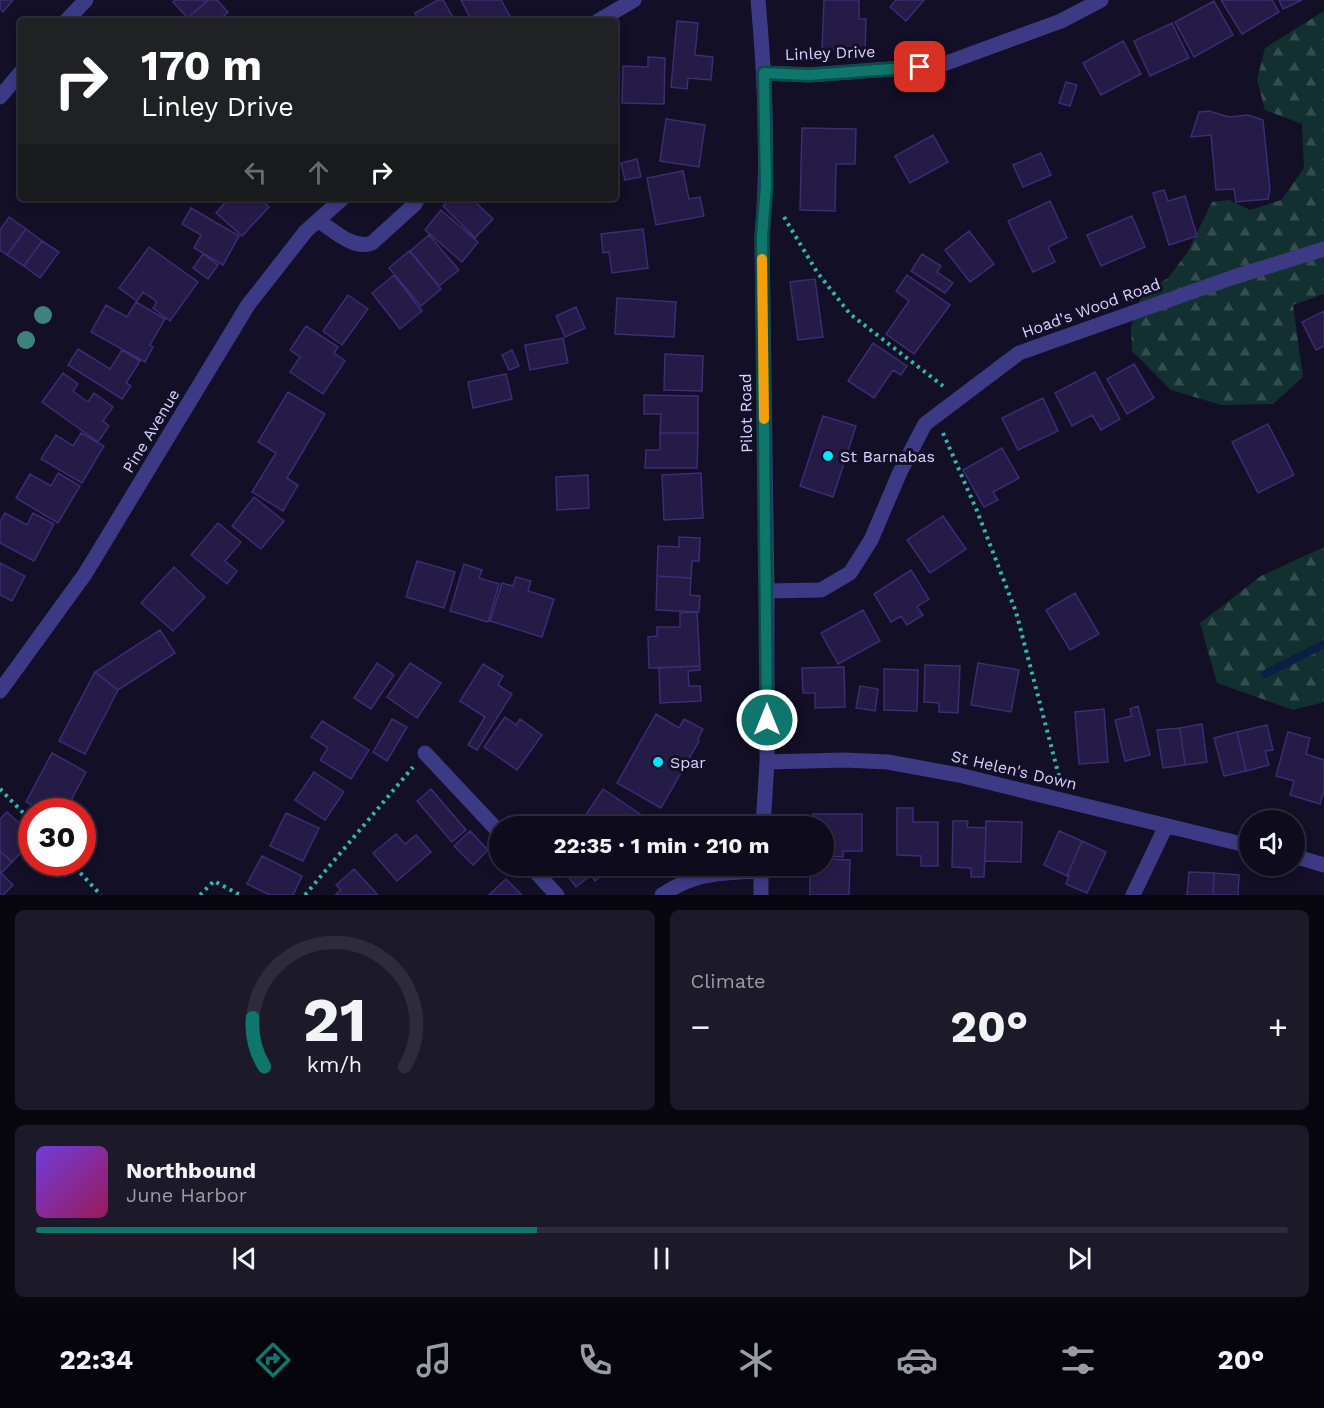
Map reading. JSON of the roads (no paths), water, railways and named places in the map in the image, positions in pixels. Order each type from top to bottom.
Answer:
[{"type":"street","points":[[69,18],[86,0]]},
{"type":"street","points":[[603,18],[634,0]]},
{"type":"street","name":"Pilot Road","points":[[758,0],[764,73],[766,186],[762,237],[767,591],[767,762],[764,816]]},
{"type":"street","name":"Linley Drive","points":[[764,73],[809,75],[941,65],[1061,21],[1101,0]]},
{"type":"street","points":[[0,97],[18,76]]},
{"type":"street","name":"Pine Avenue","points":[[0,691],[86,574],[248,305],[306,231],[340,201]]},
{"type":"street","points":[[319,221],[355,244],[364,246],[372,243],[416,201]]},
{"type":"street","name":"Hoad's Wood Road","points":[[767,591],[821,590],[850,573],[871,540],[900,472],[925,424],[1019,352],[1231,278],[1324,249]]},
{"type":"street","points":[[425,753],[489,821]]},
{"type":"street","name":"St Helen's Down","points":[[767,762],[845,760],[888,762],[960,775],[1239,843]]},
{"type":"street","points":[[1133,895],[1166,826]]},
{"type":"street","points":[[1305,859],[1324,864]]},
{"type":"street","points":[[539,876],[557,895]]},
{"type":"street","points":[[662,895],[676,886],[704,876]]},
{"type":"street","points":[[760,876],[761,895]]},
{"type":"waterway","points":[[1265,674],[1324,644]]},
{"type":"place","name":"St Barnabas","points":[[828,456]]},
{"type":"place","name":"Spar","points":[[658,762]]}]
